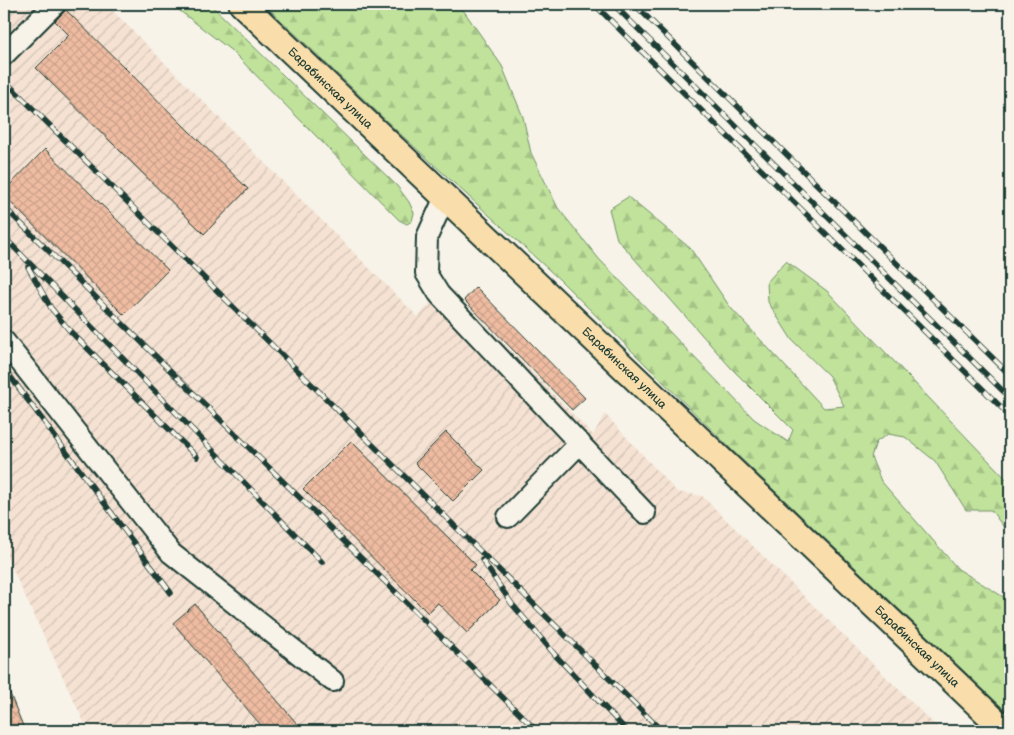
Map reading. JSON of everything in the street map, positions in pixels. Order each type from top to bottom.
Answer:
[{"type":"main road","name":"Барабинская улица","points":[[242,4],[1006,731]]},
{"type":"lane","points":[[4,55],[55,4]]},
{"type":"lane","points":[[445,197],[427,237],[426,273],[439,294],[646,513]]},
{"type":"lane","points":[[4,341],[171,553],[334,681]]},
{"type":"lane","points":[[508,517],[580,443]]},
{"type":"shaded area","points":[[4,4],[106,4],[418,317],[447,285],[593,435],[605,414],[677,492],[702,496],[941,731],[88,731],[4,551]]},
{"type":"green space","points":[[171,4],[210,4],[397,186],[409,202],[414,213],[412,221],[407,224],[399,220],[233,52]]},
{"type":"green space","points":[[264,4],[459,4],[502,66],[523,117],[531,153],[558,208],[599,259],[754,419],[788,442],[793,430],[732,369],[617,239],[609,209],[628,197],[690,248],[730,307],[824,408],[844,406],[829,376],[792,340],[768,302],[767,282],[786,261],[827,291],[1010,483],[1010,528],[1005,529],[991,510],[966,510],[935,461],[905,437],[888,434],[876,442],[871,457],[881,481],[958,569],[1010,601],[1010,715],[732,450],[560,280],[396,130]]},
{"type":"building","points":[[66,10],[248,189],[204,234],[36,68],[69,35],[55,21]]},
{"type":"building","points":[[45,149],[168,270],[124,315],[4,196],[4,191]]},
{"type":"building","points":[[476,287],[585,398],[572,410],[464,300]]},
{"type":"building","points":[[446,432],[484,470],[453,501],[415,463]]},
{"type":"building","points":[[351,441],[476,565],[470,570],[500,600],[467,633],[438,603],[428,613],[303,489]]},
{"type":"building","points":[[195,604],[299,726],[292,731],[266,731],[173,623]]},
{"type":"building","points":[[4,679],[25,731],[4,731]]},
{"type":"building","points":[[455,724],[463,731],[448,731]]},
{"type":"railway","points":[[594,4],[1010,416]]},
{"type":"railway","points":[[613,4],[1010,398]]},
{"type":"railway","points":[[634,4],[1010,375]]},
{"type":"railway","points":[[4,80],[662,731]]},
{"type":"railway","points":[[4,207],[537,731]]},
{"type":"railway","points":[[4,237],[322,562]]},
{"type":"railway","points":[[28,267],[51,308],[70,331],[197,457]]},
{"type":"railway","points":[[4,368],[171,593]]},
{"type":"railway","points":[[482,560],[512,604],[556,656],[627,731]]}]
